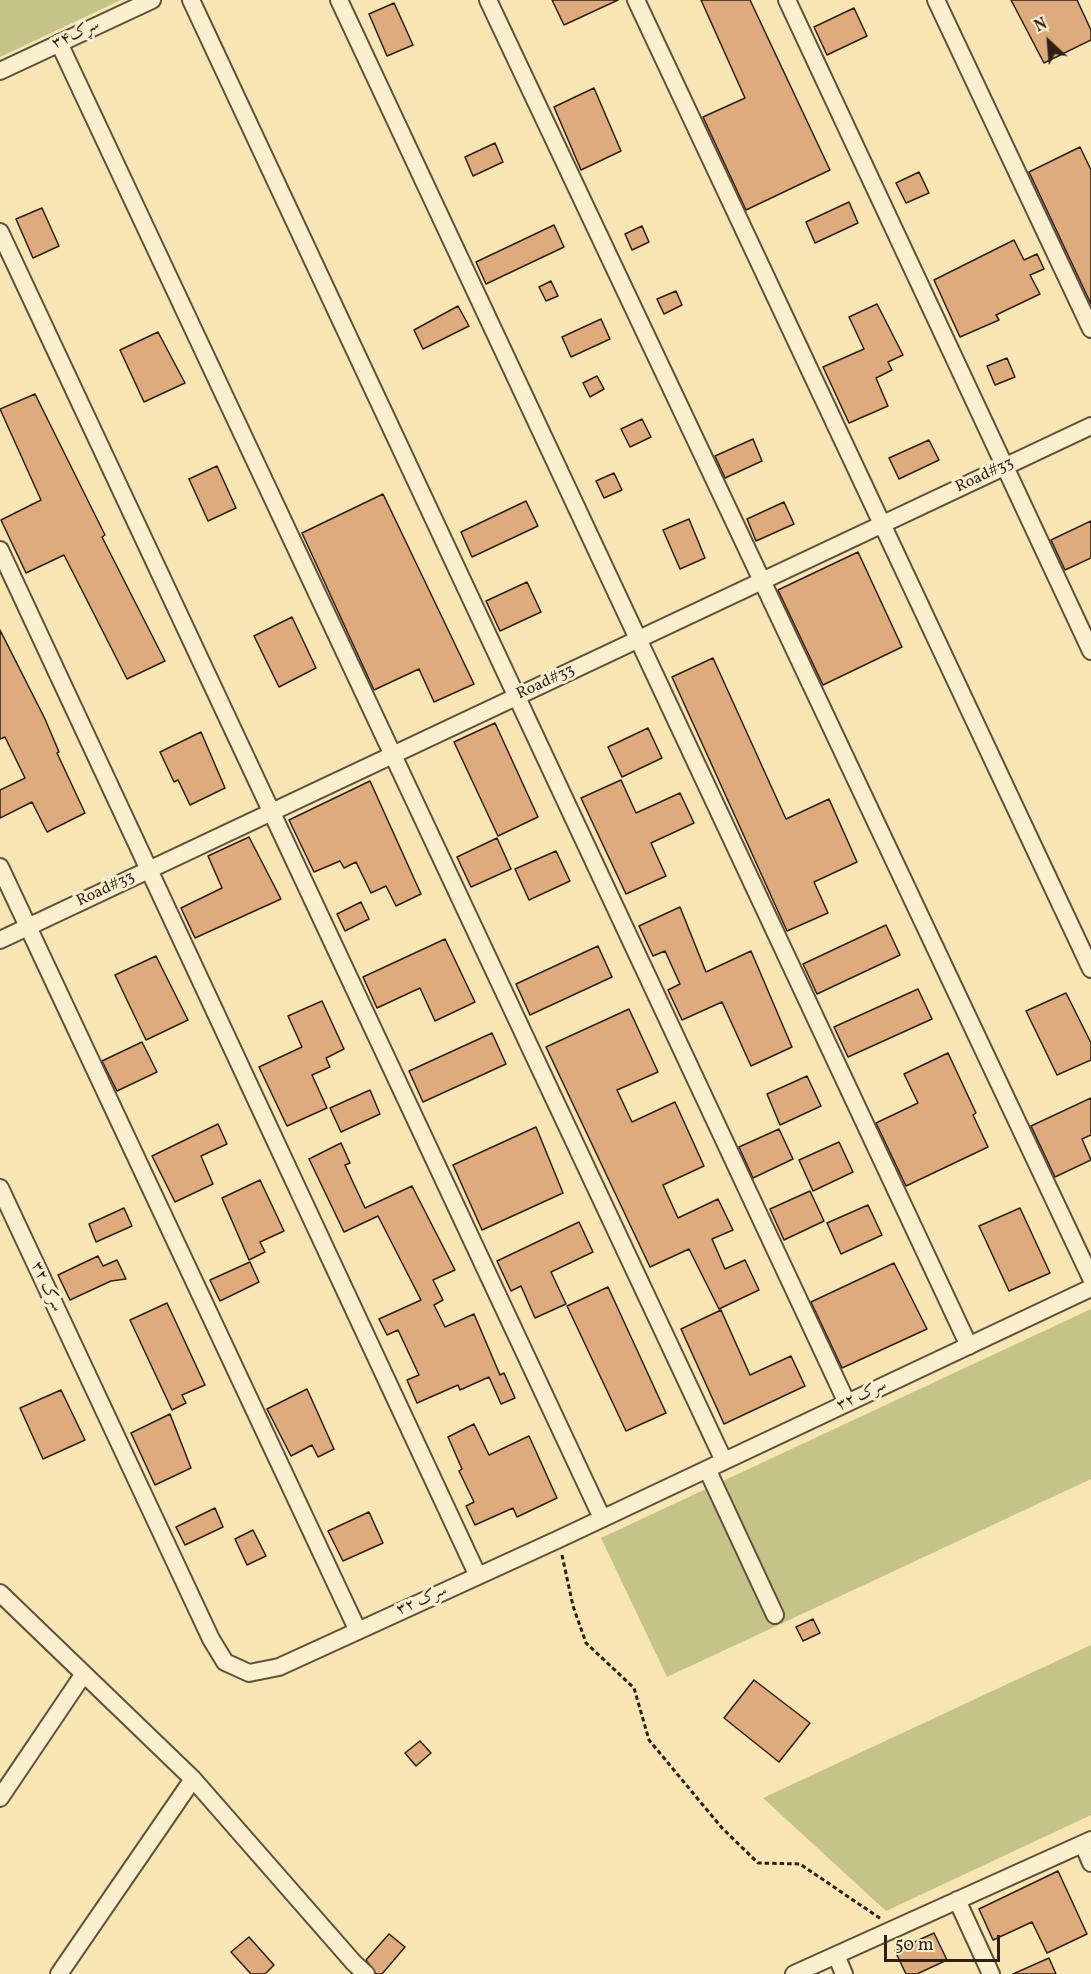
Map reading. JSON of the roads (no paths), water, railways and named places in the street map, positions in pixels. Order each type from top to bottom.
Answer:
[{"type":"street","name":"۳۴سړک","points":[[0,71],[152,0]]},
{"type":"street","points":[[191,0],[847,1403]]},
{"type":"street","points":[[339,0],[969,1346]]},
{"type":"street","points":[[488,0],[1091,1278]]},
{"type":"street","points":[[636,0],[880,525],[1091,969]]},
{"type":"street","points":[[787,0],[1091,651]]},
{"type":"street","points":[[936,0],[1091,329]]},
{"type":"street","points":[[59,43],[724,1461]]},
{"type":"street","points":[[0,232],[602,1518]]},
{"type":"street","name":"Road#33","points":[[0,940],[1091,426]]},
{"type":"street","points":[[0,550],[478,1576]]},
{"type":"street","points":[[0,867],[358,1631]]},
{"type":"street","name":"سرک ۳۲","points":[[0,1188],[211,1639],[225,1662],[249,1673],[279,1667],[358,1631],[559,1539],[1091,1288]]},
{"type":"street","points":[[707,1469],[775,1615]]},
{"type":"street","points":[[0,1593],[193,1779],[349,1968],[366,1974]]},
{"type":"street","points":[[0,1798],[83,1675]]},
{"type":"street","points":[[59,1974],[193,1779]]},
{"type":"street","points":[[794,1974],[1087,1842],[1091,1863]]},
{"type":"street","points":[[957,1900],[991,1974]]},
{"type":"street","points":[[836,1955],[844,1974]]}]
